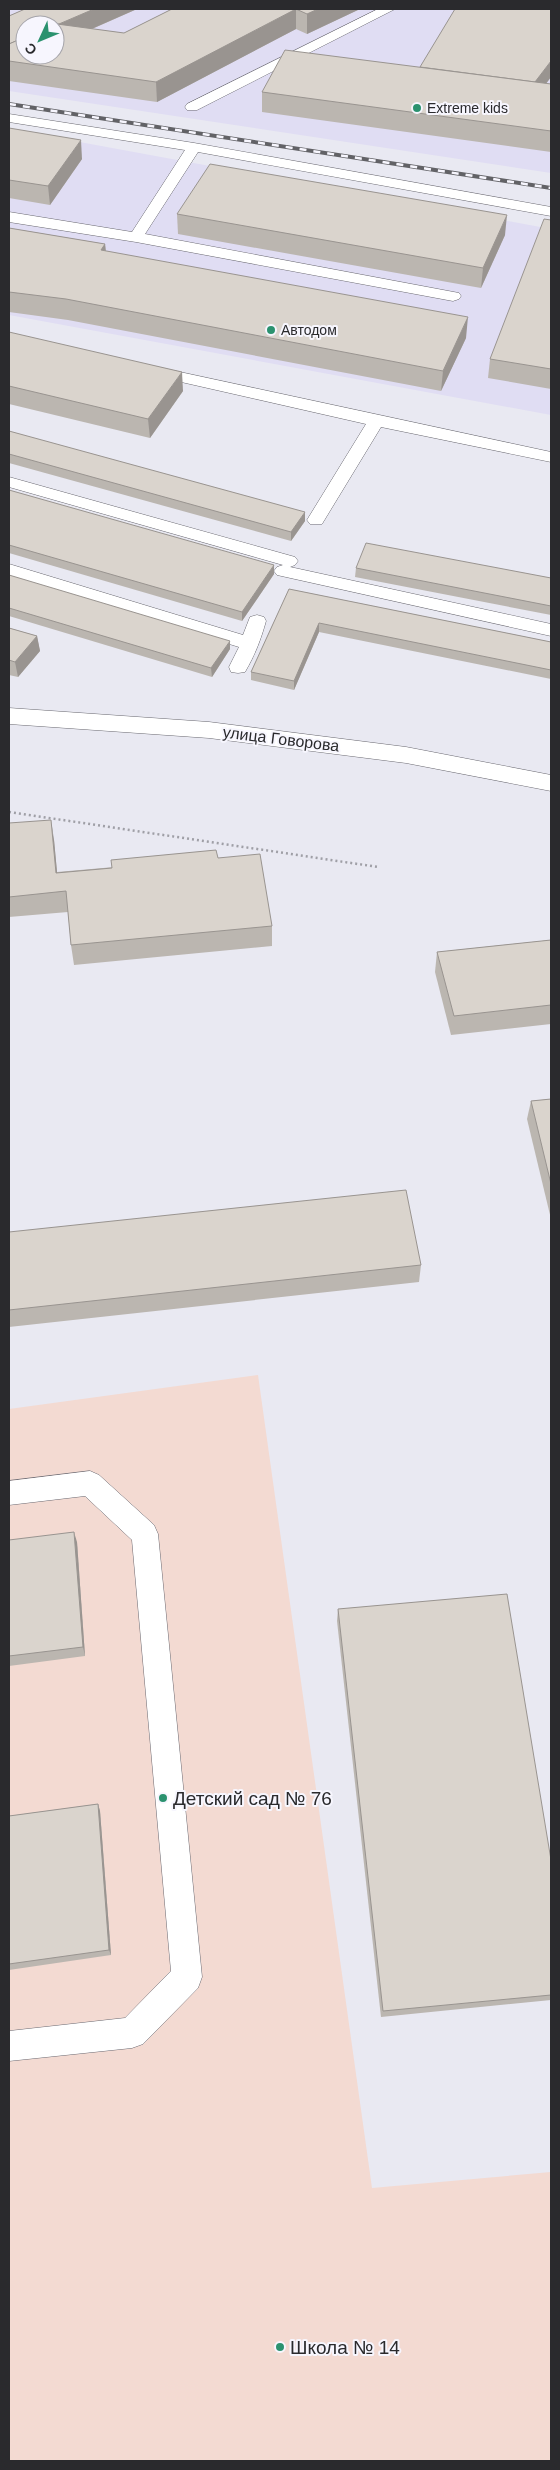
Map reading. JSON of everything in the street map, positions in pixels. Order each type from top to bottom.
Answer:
[{"type":"street","name":"улица Говорова","points":[[9,716],[209,730],[406,755],[551,783]]},
{"type":"lane","points":[[192,107],[388,9]]},
{"type":"lane","points":[[9,118],[194,147],[551,212]]},
{"type":"lane","points":[[136,237],[194,147]]},
{"type":"lane","points":[[9,217],[136,237],[453,296]]},
{"type":"lane","points":[[136,367],[376,421],[551,457]]},
{"type":"lane","points":[[316,520],[376,421]]},
{"type":"lane","points":[[9,482],[286,566],[551,630]]},
{"type":"lane","points":[[9,570],[250,644]]},
{"type":"lane","points":[[238,668],[250,644],[257,621]]},
{"type":"lane","points":[[9,1493],[90,1484],[145,1534],[187,1977],[132,2033],[9,2046]]},
{"type":"path","points":[[9,812],[378,866]]},
{"type":"shaded area","points":[[9,9],[551,9],[551,173],[9,91]]},
{"type":"shaded area","points":[[9,129],[551,229],[551,415],[9,315]]},
{"type":"shaded area","name":"Детский сад № 76","points":[[258,1375],[372,2188],[551,2172],[551,2461],[9,2461],[9,1409]]},
{"type":"building","points":[[25,9],[94,9],[65,21],[65,15],[15,15],[15,41],[9,44],[9,16]]},
{"type":"building","points":[[172,9],[296,9],[156,82],[37,65],[65,65],[65,25],[124,33]]},
{"type":"building","points":[[296,9],[318,9],[307,14]]},
{"type":"building","points":[[455,9],[551,9],[551,61],[535,82],[420,67]]},
{"type":"building","points":[[15,41],[15,62],[9,61],[9,44]]},
{"type":"building","points":[[285,50],[551,84],[551,131],[262,92]]},
{"type":"building","points":[[9,128],[81,140],[48,186],[9,180]]},
{"type":"building","points":[[210,164],[507,215],[483,268],[177,214]]},
{"type":"building","points":[[544,219],[551,220],[551,369],[490,359]]},
{"type":"building","points":[[9,228],[105,244],[101,250],[468,317],[443,371],[66,299],[9,292]]},
{"type":"building","points":[[9,332],[182,372],[148,419],[9,386]]},
{"type":"building","points":[[9,431],[305,512],[291,532],[9,454]]},
{"type":"building","points":[[9,490],[274,565],[242,612],[9,545]]},
{"type":"building","points":[[366,543],[551,578],[551,606],[356,568]]},
{"type":"building","points":[[9,575],[230,641],[211,668],[9,608]]},
{"type":"building","points":[[289,589],[551,642],[551,670],[319,623],[294,681],[251,672]]},
{"type":"building","points":[[9,628],[37,636],[15,662],[9,660]]},
{"type":"building","points":[[51,820],[56,873],[112,868],[111,860],[216,850],[218,858],[260,854],[272,926],[71,945],[66,891],[9,897],[9,823]]},
{"type":"building","points":[[551,940],[551,1005],[454,1016],[437,952]]},
{"type":"building","points":[[551,1099],[551,1184],[531,1101]]},
{"type":"building","points":[[406,1190],[421,1265],[9,1310],[9,1232]]},
{"type":"building","points":[[74,1532],[83,1647],[9,1656],[9,1540]]},
{"type":"building","points":[[507,1594],[551,1860],[551,1995],[383,2011],[338,1609]]},
{"type":"building","points":[[98,1804],[109,1950],[9,1964],[9,1816]]},
{"type":"railway","points":[[9,104],[551,188]]},
{"type":"place","name":"Extreme kids","points":[[417,108]]},
{"type":"place","name":"Автодом","points":[[271,330]]},
{"type":"place","name":"Детский сад № 76","points":[[163,1798]]},
{"type":"place","name":"Школа № 14","points":[[280,2347]]}]
